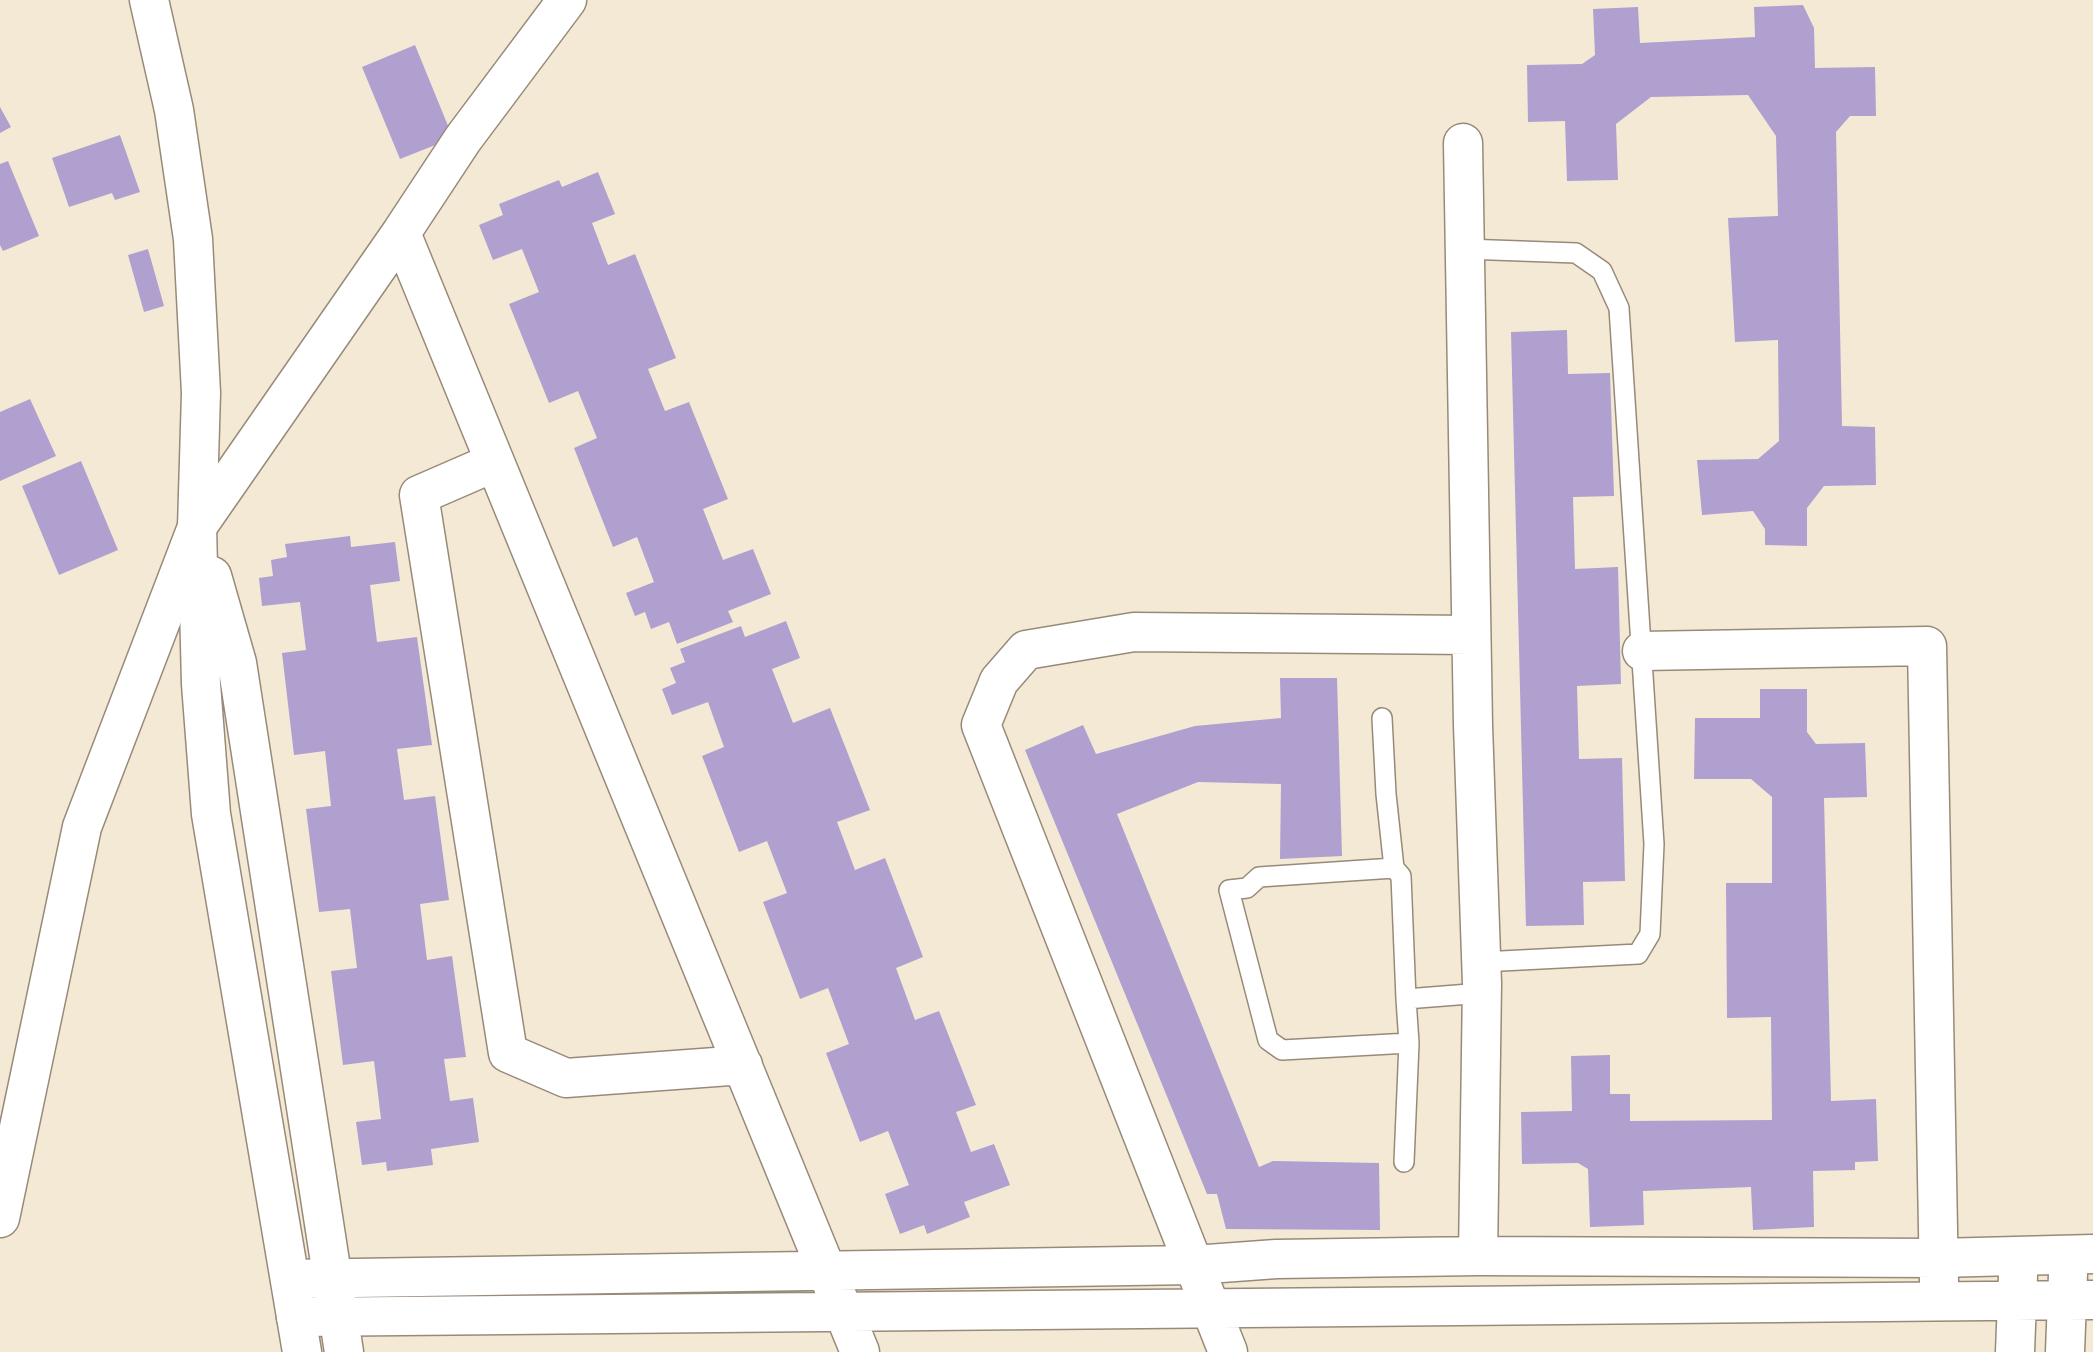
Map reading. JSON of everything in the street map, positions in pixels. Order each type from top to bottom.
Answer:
[{"type":"street","points":[[149,0],[174,110],[193,239],[201,393],[197,527],[201,684],[211,814],[299,1334],[843,1312],[2080,1300]]},
{"type":"street","points":[[0,1218],[82,827],[197,527],[463,139],[567,0]]},
{"type":"street","points":[[1463,143],[1473,725],[1482,978],[1478,1256]]},
{"type":"street","points":[[401,233],[860,1352]]},
{"type":"street","points":[[495,462],[419,495],[508,1053],[566,1078],[743,1065]]},
{"type":"street","points":[[197,527],[237,663],[341,1334]]},
{"type":"street","points":[[1228,1352],[981,725],[999,681],[1026,650],[1134,632],[1471,635]]},
{"type":"street","points":[[1642,651],[1927,646],[1939,1301]]},
{"type":"street","points":[[290,1279],[1194,1265],[1276,1259],[1478,1256],[1938,1258],[2081,1254],[2080,1300],[2065,1352]]},
{"type":"street","points":[[2015,1352],[2018,1256]]},
{"type":"lane","points":[[1406,999],[1482,978],[1638,954],[1650,934],[1654,844],[1619,308],[1602,271],[1576,253],[1465,249]]},
{"type":"lane","points":[[1382,718],[1394,868],[1401,876],[1409,1043],[1404,1162]]},
{"type":"lane","points":[[1394,868],[1259,877],[1247,888],[1229,890],[1268,1040],[1282,1049],[1409,1043]]},
{"type":"building","points":[[1803,5],[1814,28],[1815,68],[1875,67],[1876,116],[1850,116],[1836,132],[1842,426],[1875,427],[1876,485],[1824,486],[1807,508],[1807,546],[1765,545],[1765,529],[1753,511],[1702,515],[1697,460],[1758,459],[1779,441],[1778,340],[1735,342],[1728,218],[1778,216],[1776,136],[1748,95],[1651,97],[1616,124],[1618,180],[1567,181],[1565,121],[1528,122],[1527,65],[1582,64],[1595,55],[1593,9],[1638,7],[1640,43],[1755,37],[1754,7]]},
{"type":"building","points":[[415,45],[453,138],[400,159],[362,67]]},
{"type":"building","points":[[0,107],[11,127],[0,133]]},
{"type":"building","points":[[120,135],[140,192],[115,200],[112,193],[69,207],[52,158]]},
{"type":"building","points":[[8,161],[39,236],[3,251],[0,245],[0,164]]},
{"type":"building","points":[[598,172],[615,214],[592,223],[608,265],[635,254],[676,358],[648,369],[665,411],[689,402],[728,499],[703,509],[723,560],[753,549],[771,594],[728,611],[733,622],[677,644],[669,622],[651,629],[645,612],[635,616],[626,593],[654,582],[637,537],[613,547],[574,448],[597,438],[578,391],[549,403],[509,304],[539,292],[522,249],[493,260],[479,225],[503,215],[499,204],[559,180],[562,187]]},
{"type":"building","points":[[148,249],[164,306],[144,312],[128,255]]},
{"type":"building","points":[[1567,330],[1568,374],[1610,373],[1614,496],[1573,497],[1575,569],[1618,567],[1621,684],[1577,686],[1579,759],[1622,758],[1625,881],[1583,882],[1584,925],[1526,926],[1511,332]]},
{"type":"building","points":[[30,399],[56,456],[0,481],[0,412]]},
{"type":"building","points":[[81,461],[118,550],[59,575],[22,486]]},
{"type":"building","points":[[350,536],[351,547],[395,542],[400,581],[370,585],[377,642],[417,637],[432,745],[397,749],[404,800],[435,796],[449,900],[420,904],[427,960],[452,956],[466,1057],[444,1059],[450,1101],[473,1098],[479,1142],[431,1149],[433,1165],[387,1171],[386,1162],[362,1165],[356,1122],[381,1119],[374,1061],[343,1065],[331,971],[357,968],[350,909],[319,912],[306,809],[331,806],[325,751],[294,755],[282,653],[306,650],[300,602],[262,606],[259,578],[273,576],[271,560],[287,557],[285,544]]},
{"type":"building","points":[[786,621],[800,658],[772,669],[793,723],[830,708],[870,810],[837,822],[855,870],[885,858],[923,957],[896,968],[915,1020],[939,1011],[976,1105],[956,1112],[971,1152],[994,1144],[1010,1185],[964,1202],[970,1217],[927,1234],[924,1225],[900,1234],[885,1194],[909,1185],[888,1131],[860,1142],[826,1053],[849,1044],[828,988],[800,999],[763,902],[787,893],[767,841],[739,852],[702,756],[724,747],[708,702],[672,715],[662,689],[676,683],[670,668],[685,662],[680,649],[741,626],[745,637]]},
{"type":"building","points":[[1280,678],[1337,678],[1342,856],[1280,859],[1281,784],[1198,782],[1117,814],[1259,1167],[1273,1161],[1379,1163],[1380,1230],[1226,1229],[1217,1194],[1207,1194],[1025,750],[1083,725],[1096,754],[1195,726],[1281,718]]},
{"type":"building","points":[[1760,689],[1807,689],[1807,732],[1816,744],[1865,743],[1867,797],[1824,798],[1831,1101],[1876,1099],[1878,1161],[1855,1162],[1855,1170],[1813,1171],[1814,1227],[1753,1230],[1751,1187],[1643,1191],[1644,1225],[1590,1227],[1588,1169],[1578,1163],[1522,1164],[1521,1112],[1572,1111],[1571,1056],[1610,1055],[1610,1094],[1630,1094],[1630,1121],[1772,1120],[1771,1017],[1727,1018],[1726,883],[1772,883],[1772,797],[1751,779],[1694,779],[1695,718],[1760,718]]}]
